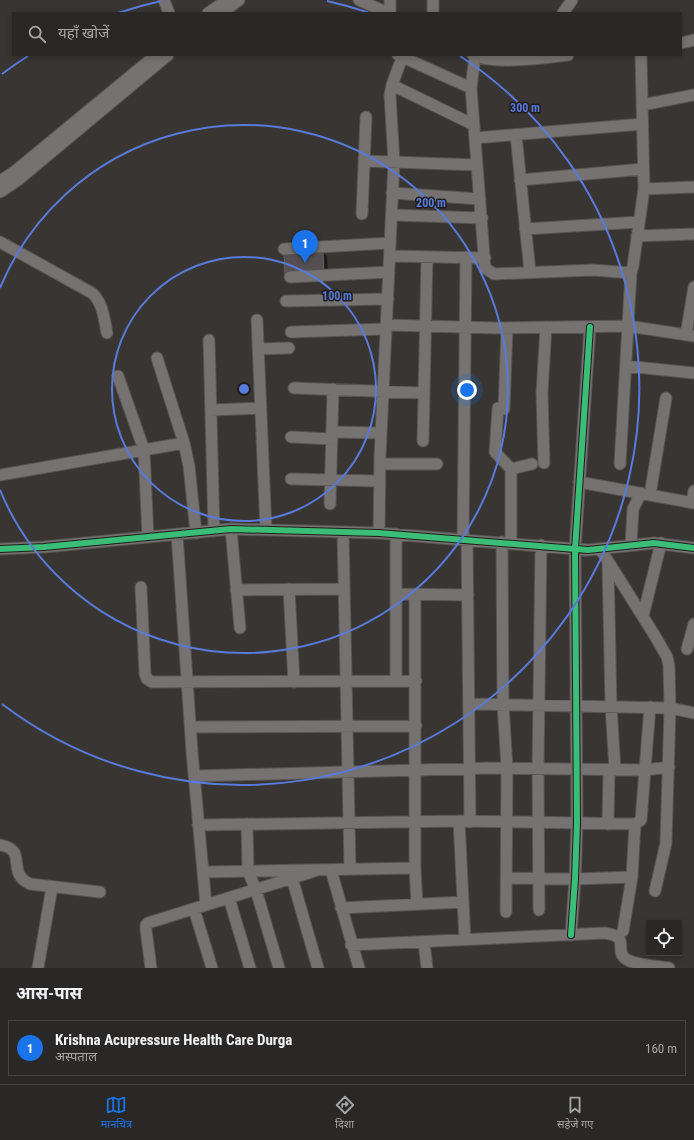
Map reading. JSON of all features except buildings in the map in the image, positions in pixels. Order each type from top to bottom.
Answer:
[{"type":"street","points":[[164,0],[169,12]]},
{"type":"street","points":[[209,12],[227,0]]},
{"type":"street","points":[[223,12],[239,0]]},
{"type":"street","points":[[359,0],[387,12]]},
{"type":"street","points":[[389,12],[390,0]]},
{"type":"street","points":[[433,0],[434,12]]},
{"type":"street","points":[[564,12],[572,0]]},
{"type":"street","points":[[682,43],[694,40]]},
{"type":"street","points":[[0,181],[14,172],[155,56]]},
{"type":"street","points":[[0,192],[18,180],[167,56]]},
{"type":"street","points":[[379,533],[381,433],[394,162],[390,95],[392,85],[401,56],[471,88]]},
{"type":"street","points":[[557,56],[536,58],[474,56],[471,88],[485,268],[494,274],[593,270],[630,273]]},
{"type":"street","points":[[620,464],[630,273],[633,266],[644,189],[641,56]]},
{"type":"street","points":[[392,85],[474,125]]},
{"type":"street","points":[[642,105],[694,95]]},
{"type":"street","points":[[362,214],[366,116]]},
{"type":"street","points":[[475,138],[642,124]]},
{"type":"street","points":[[516,135],[530,272]]},
{"type":"street","points":[[364,161],[477,165]]},
{"type":"street","points":[[520,180],[643,169]]},
{"type":"street","points":[[644,189],[694,187]]},
{"type":"street","points":[[392,193],[480,199]]},
{"type":"street","points":[[392,215],[482,218]]},
{"type":"street","points":[[526,229],[639,222]]},
{"type":"street","points":[[637,236],[694,234]]},
{"type":"street","points":[[0,242],[92,293],[101,305],[107,333]]},
{"type":"street","points":[[284,249],[390,243]]},
{"type":"street","points":[[390,256],[485,258]]},
{"type":"street","points":[[423,441],[427,257]]},
{"type":"street","points":[[466,258],[465,540],[468,595],[470,822]]},
{"type":"street","points":[[290,277],[389,272]]},
{"type":"street","points":[[292,332],[425,326],[507,328],[628,326],[690,335],[694,287]]},
{"type":"street","points":[[286,301],[388,299]]},
{"type":"street","points":[[257,320],[266,530]]},
{"type":"street","points":[[571,935],[575,879],[577,770],[575,706],[575,549],[590,326]]},
{"type":"street","points":[[544,463],[542,393],[546,327]]},
{"type":"street","points":[[506,912],[507,768],[503,704],[506,543],[511,468],[495,452],[501,409],[507,328]]},
{"type":"street","points":[[209,340],[214,531]]},
{"type":"street","points":[[259,348],[289,348]]},
{"type":"street","points":[[157,358],[184,443],[189,466],[196,533]]},
{"type":"street","points":[[626,366],[694,373]]},
{"type":"street","points":[[118,376],[144,450],[148,537]]},
{"type":"street","points":[[294,388],[424,393]]},
{"type":"street","points":[[330,504],[333,389]]},
{"type":"street","points":[[632,545],[633,509],[646,494],[666,398]]},
{"type":"street","points":[[211,410],[261,408]]},
{"type":"street","points":[[291,437],[381,433]]},
{"type":"street","points":[[0,475],[184,443]]},
{"type":"street","points":[[380,464],[437,464]]},
{"type":"street","points":[[511,468],[532,464]]},
{"type":"street","points":[[291,478],[380,480]]},
{"type":"street","points":[[579,482],[693,503],[694,491]]},
{"type":"street","points":[[231,529],[240,628]]},
{"type":"street","points":[[0,549],[44,547],[231,529],[379,533],[575,549],[601,550],[632,545],[661,543],[694,548]]},
{"type":"street","points":[[343,532],[350,869]]},
{"type":"street","points":[[177,534],[190,727],[206,905]]},
{"type":"street","points":[[396,534],[396,681]]},
{"type":"street","points":[[643,616],[661,543]]},
{"type":"street","points":[[539,910],[538,769],[541,546]]},
{"type":"street","points":[[601,550],[667,657],[670,708],[666,843],[655,890]]},
{"type":"street","points":[[608,562],[612,706],[612,770],[608,824]]},
{"type":"street","points":[[141,587],[145,674],[147,679],[152,682],[416,681]]},
{"type":"street","points":[[289,589],[294,682]]},
{"type":"street","points":[[236,590],[344,589]]},
{"type":"street","points":[[397,594],[468,595]]},
{"type":"street","points":[[415,595],[415,868],[417,904]]},
{"type":"street","points":[[687,649],[694,624]]},
{"type":"street","points":[[469,704],[650,707],[670,708],[694,713]]},
{"type":"street","points":[[198,825],[459,821],[635,824],[641,820],[650,707]]},
{"type":"street","points":[[190,727],[416,726]]},
{"type":"street","points":[[194,776],[507,768],[645,770],[669,767]]},
{"type":"street","points":[[459,821],[465,940]]},
{"type":"street","points":[[247,824],[248,871],[256,890],[279,968]]},
{"type":"street","points":[[623,931],[632,878],[635,824]]},
{"type":"street","points":[[0,845],[12,850],[16,855],[18,873],[22,880],[30,884],[100,892]]},
{"type":"street","points":[[203,872],[415,868]]},
{"type":"street","points":[[150,968],[146,925],[148,923],[318,870]]},
{"type":"street","points":[[331,870],[351,945],[359,968]]},
{"type":"street","points":[[292,878],[318,968]]},
{"type":"street","points":[[506,878],[632,878]]},
{"type":"street","points":[[38,968],[52,887]]},
{"type":"street","points":[[229,898],[250,968]]},
{"type":"street","points":[[341,908],[463,902]]},
{"type":"street","points":[[194,909],[212,968]]},
{"type":"street","points":[[351,945],[605,933],[616,935],[621,943],[624,958],[630,961],[669,968]]},
{"type":"street","points":[[424,942],[427,968]]},
{"type":"cycle path","points":[[571,935],[577,823],[575,549],[590,327]]},
{"type":"cycle path","points":[[0,549],[44,547],[231,529],[379,533],[588,550],[654,543],[694,548]]},
{"type":"place","name":"Krishna Acupressure Health Care Durga","points":[[305,263]]}]
